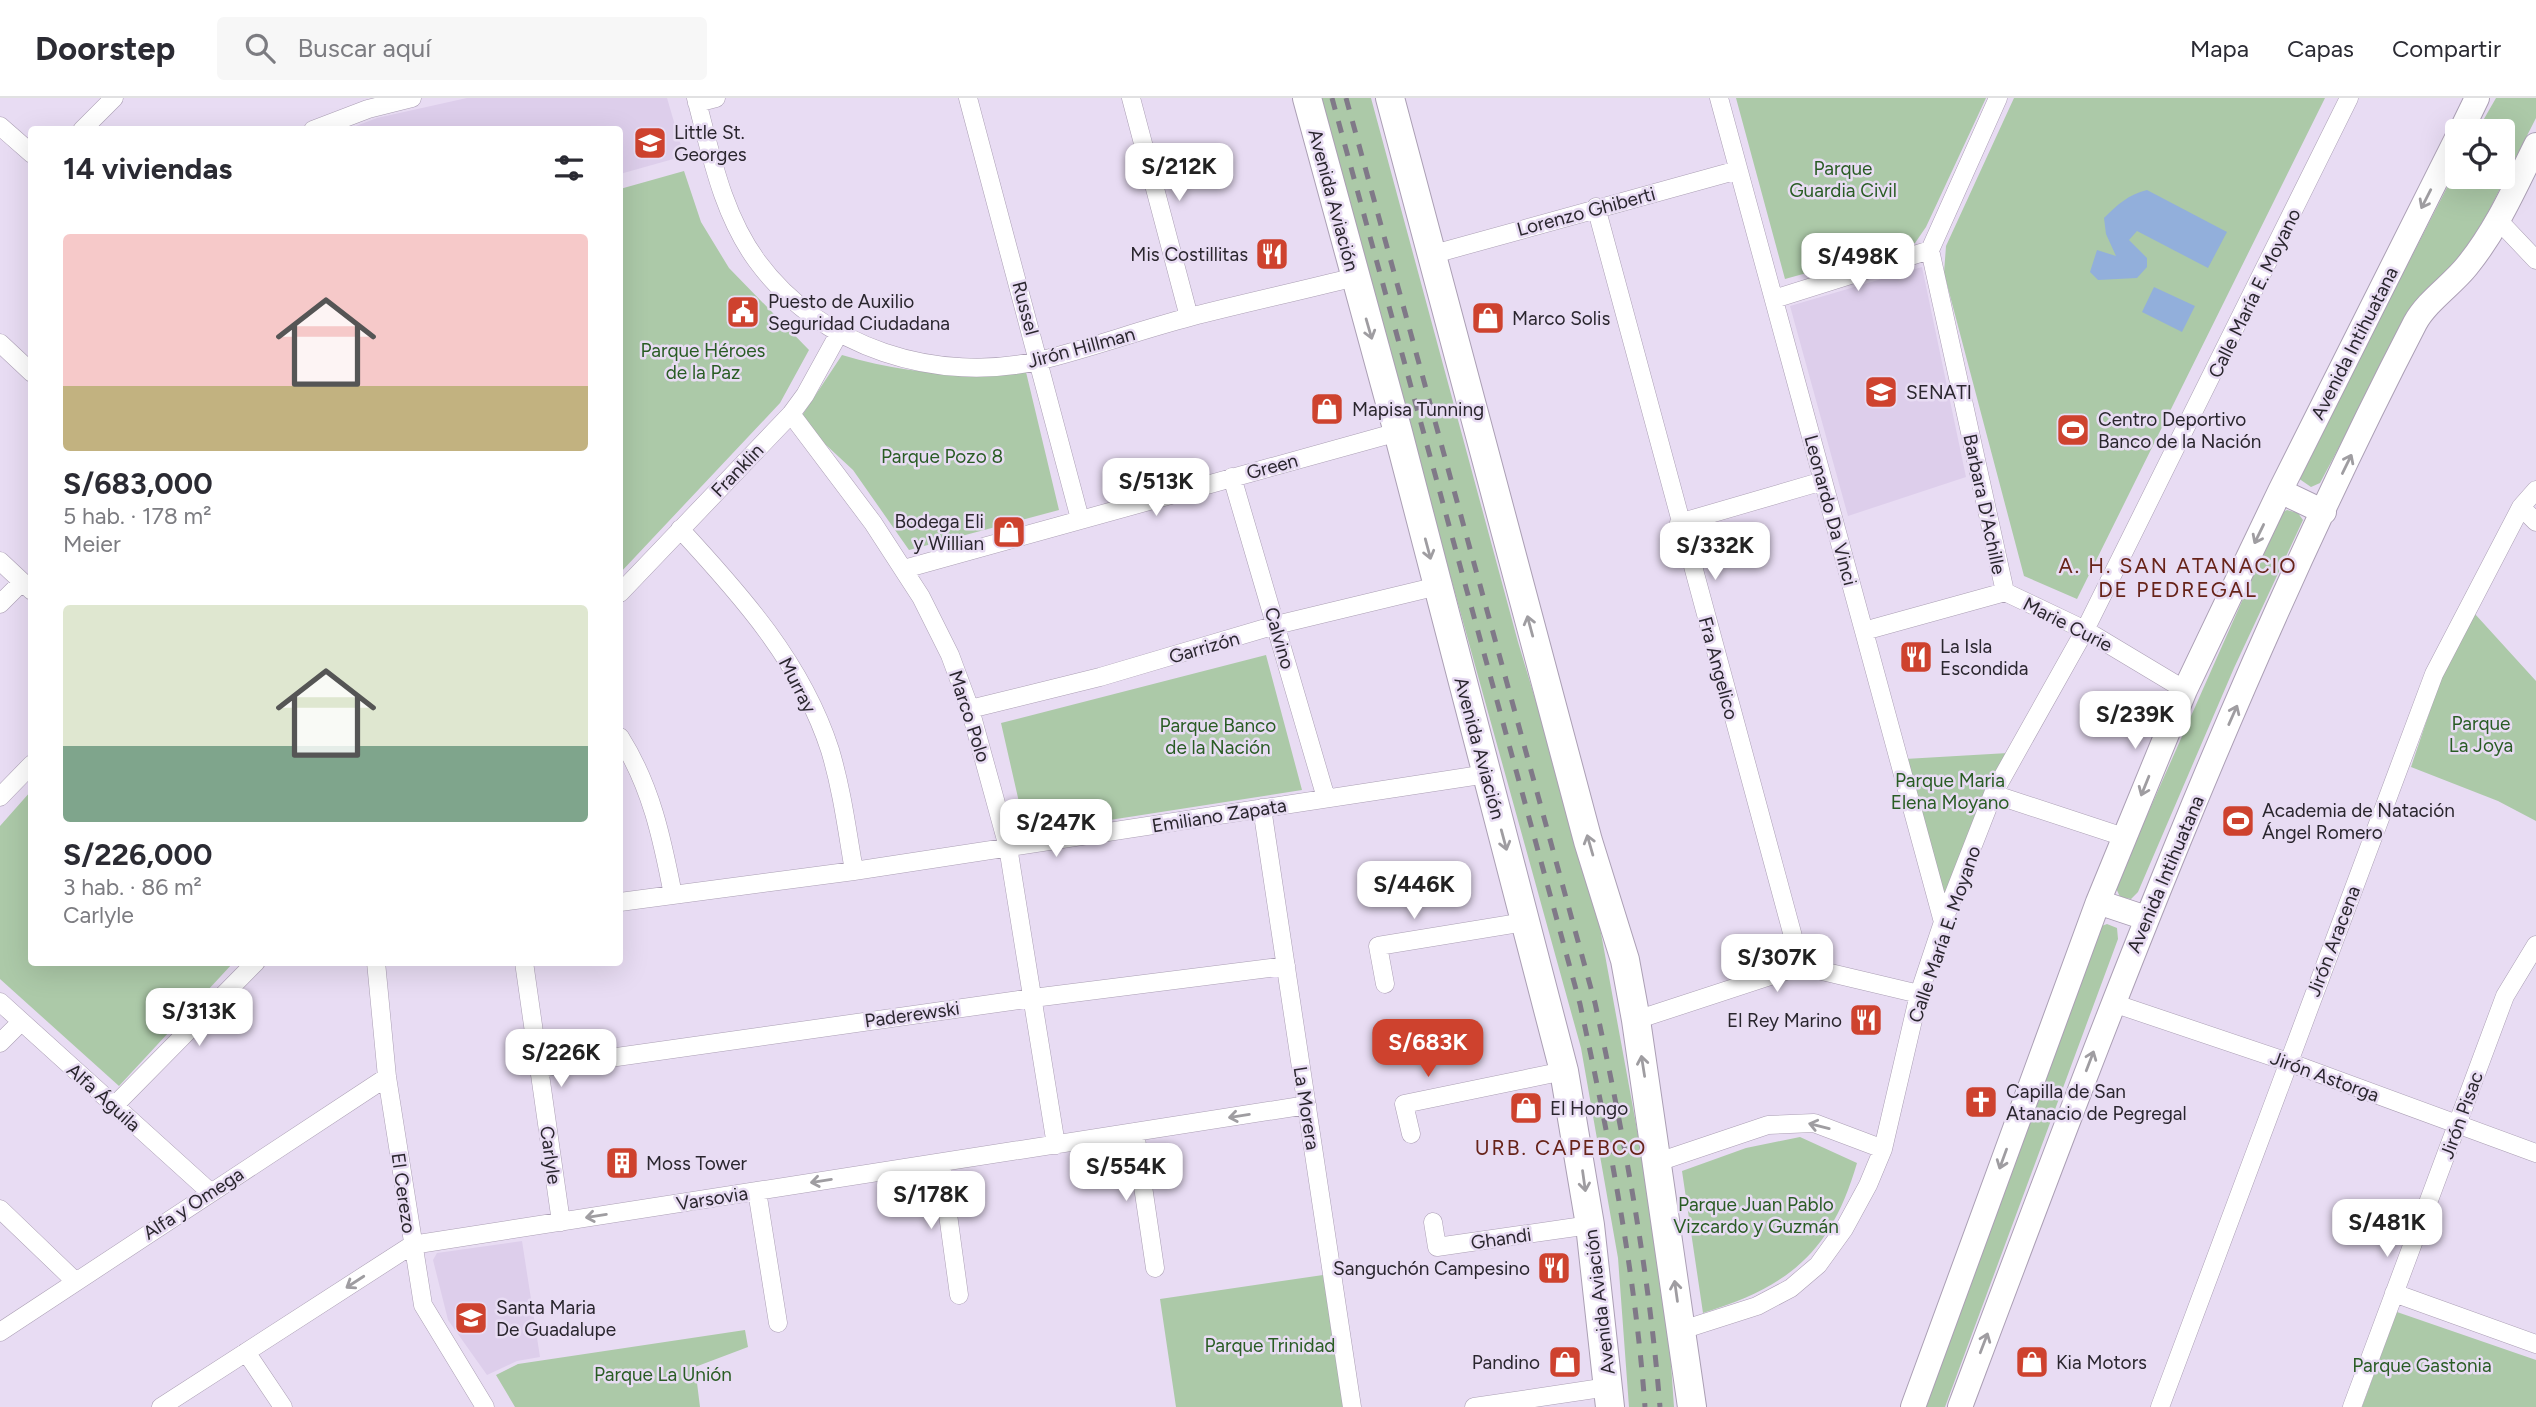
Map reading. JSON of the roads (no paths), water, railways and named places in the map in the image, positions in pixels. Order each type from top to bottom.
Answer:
[{"type":"main road","name":"Avenida Aviación","points":[[1307,98],[1398,432],[1564,1071],[1590,1225],[1609,1397]]},
{"type":"main road","points":[[1390,98],[1434,254],[1514,568],[1588,841],[1625,960],[1692,1407]]},
{"type":"main road","points":[[2467,119],[2477,98]]},
{"type":"main road","name":"Avenida Intihuatana","points":[[1960,1407],[2146,918],[2324,512],[2418,318],[2468,266],[2499,221],[2536,145]]},
{"type":"main road","name":"Avenida Intihuatana","points":[[1913,1407],[2098,902],[2185,690],[2280,491],[2445,162]]},
{"type":"main road","points":[[2280,491],[2324,512]]},
{"type":"main road","points":[[2098,902],[2146,918]]},
{"type":"street","points":[[86,126],[114,98]]},
{"type":"street","points":[[321,126],[366,104],[412,98]]},
{"type":"street","points":[[696,101],[716,98]]},
{"type":"street","name":"Russel","points":[[968,98],[1080,519]]},
{"type":"street","points":[[1131,98],[1189,317]]},
{"type":"street","name":"Leonardo Da Vinci","points":[[1719,98],[1943,922]]},
{"type":"street","points":[[1773,299],[1930,250],[1998,98]]},
{"type":"street","name":"Calle María E. Moyano","points":[[1682,1331],[1758,1306],[1791,1288],[1818,1265],[1862,1196],[1883,1149],[1919,994],[1943,922],[1993,794],[2085,630],[2349,98]]},
{"type":"street","name":"Jirón Hillman","points":[[696,101],[720,188],[751,251],[776,284],[838,335],[892,355],[938,366],[984,368],[1040,361],[1189,317],[1355,277]]},
{"type":"street","points":[[0,126],[28,150]]},
{"type":"street","name":"Lorenzo Ghiberti","points":[[1434,254],[1596,207],[1738,170]]},
{"type":"street","name":"Fra Angelico","points":[[1596,207],[1679,523],[1801,966]]},
{"type":"street","points":[[2499,221],[2536,260]]},
{"type":"street","name":"Barbara D'Achille","points":[[1930,250],[2005,592]]},
{"type":"street","name":"Franklin","points":[[623,590],[791,414],[805,395],[838,335]]},
{"type":"street","points":[[0,343],[28,369]]},
{"type":"street","name":"Marco Polo","points":[[791,414],[904,569],[950,655],[970,709],[1008,847],[1056,1145]]},
{"type":"street","name":"Green","points":[[904,569],[1398,432]]},
{"type":"street","name":"Calvino","points":[[1232,477],[1326,798]]},
{"type":"street","points":[[1679,523],[1823,481]]},
{"type":"street","name":"Jirón Aracena","points":[[2160,1407],[2434,674],[2521,507],[2536,490]]},
{"type":"street","points":[[2521,507],[2536,523]]},
{"type":"street","name":"Murray","points":[[680,529],[746,600],[793,668],[829,748],[843,800],[854,871]]},
{"type":"street","points":[[0,561],[27,587],[0,604]]},
{"type":"street","name":"Garrizón","points":[[970,709],[1100,677],[1276,625],[1438,586]]},
{"type":"street","name":"Marie Curie","points":[[1864,631],[2005,592],[2085,630],[2185,690]]},
{"type":"street","points":[[623,743],[647,789],[660,825],[673,895]]},
{"type":"street","points":[[3,788],[28,767]]},
{"type":"street","name":"Emiliano Zapata","points":[[623,902],[854,871],[1486,774]]},
{"type":"street","points":[[1993,794],[2124,837]]},
{"type":"street","name":"La Morera","points":[[1262,808],[1352,1407]]},
{"type":"street","points":[[1385,984],[1378,946],[1525,922]]},
{"type":"street","name":"Jirón Pisac","points":[[2352,1407],[2505,996],[2536,945]]},
{"type":"street","points":[[114,1106],[252,966]]},
{"type":"street","name":"El Cerezo","points":[[376,966],[387,1077],[423,1305],[485,1407]]},
{"type":"street","name":"Carlyle","points":[[525,966],[561,1222]]},
{"type":"street","name":"Paderewski","points":[[539,1069],[1033,998],[1286,966]]},
{"type":"street","points":[[1636,1020],[1801,966],[1919,994]]},
{"type":"street","name":"Alfa Águila","points":[[0,1003],[209,1191]]},
{"type":"street","name":"Jirón Astorga","points":[[2113,1003],[2288,1062],[2536,1153]]},
{"type":"street","points":[[0,1043],[21,1022]]},
{"type":"street","points":[[1411,1134],[1404,1104],[1564,1071]]},
{"type":"street","name":"Alfa y Omega","points":[[0,1332],[209,1191],[387,1077]]},
{"type":"street","name":"Varsovia","points":[[160,1407],[412,1245],[1307,1105]]},
{"type":"street","points":[[1657,1162],[1768,1125],[1779,1124],[1814,1123],[1883,1149]]},
{"type":"street","points":[[1135,1132],[1156,1268]]},
{"type":"street","points":[[941,1163],[959,1295]]},
{"type":"street","points":[[757,1191],[778,1323]]},
{"type":"street","points":[[0,1209],[75,1281]]},
{"type":"street","name":"Ghandi","points":[[1433,1222],[1437,1247],[1590,1225]]},
{"type":"street","points":[[2395,1293],[2536,1344]]},
{"type":"street","points":[[246,1352],[283,1407]]},
{"type":"street","points":[[1474,1407],[1609,1397]]},
{"type":"water","points":[[2147,190],[2227,232],[2208,268],[2137,231],[2129,240],[2147,258],[2147,267],[2137,278],[2098,280],[2090,272],[2097,250],[2116,256],[2106,234],[2104,218],[2124,201]]},
{"type":"water","points":[[2154,287],[2195,306],[2182,332],[2142,312]]},
{"type":"railway","points":[[1332,98],[1580,1004],[1620,1205],[1635,1306],[1645,1407]]},
{"type":"railway","points":[[1346,98],[1595,1003],[1634,1204],[1660,1407]]},
{"type":"place","name":"Little St. Georges","points":[[650,143]]},
{"type":"place","name":"Mis Costillitas","points":[[1272,254]]},
{"type":"place","name":"Puesto de Auxilio Seguridad Ciudadana","points":[[743,312]]},
{"type":"place","name":"Marco Solis","points":[[1488,318]]},
{"type":"place","name":"SENATI","points":[[1881,392]]},
{"type":"place","name":"Mapisa Tunning","points":[[1327,409]]},
{"type":"place","name":"Centro Deportivo Banco de la Nación","points":[[2073,430]]},
{"type":"place","name":"Bodega Eli y Willian","points":[[1009,532]]},
{"type":"place","name":"La Isla Escondida","points":[[1916,657]]},
{"type":"place","name":"Academia de Natación Ángel Romero","points":[[2238,821]]},
{"type":"place","name":"El Rey Marino","points":[[1866,1020]]},
{"type":"place","name":"Capilla de San Atanacio de Pegregal","points":[[1981,1102]]},
{"type":"place","name":"El Hongo","points":[[1526,1108]]},
{"type":"place","name":"Moss Tower","points":[[622,1163]]},
{"type":"place","name":"Sanguchón Campesino","points":[[1554,1268]]},
{"type":"place","name":"Santa Maria De Guadalupe","points":[[471,1318]]},
{"type":"place","name":"Pandino","points":[[1565,1362]]},
{"type":"place","name":"Kia Motors","points":[[2032,1362]]},
{"type":"district","name":"A. H. SAN ATANACIO DE PEDREGAL","points":[[2178,578]]},
{"type":"district","name":"URB. CAPEBCO","points":[[1561,1148]]},
{"type":"park label","name":"Parque Guardia Civil","points":[[1843,179]]},
{"type":"park label","name":"Parque Héroes de la Paz","points":[[703,361]]},
{"type":"park label","name":"Parque Pozo 8","points":[[942,456]]},
{"type":"park label","name":"Parque La Joya","points":[[2481,734]]},
{"type":"park label","name":"Parque Banco de la Nación","points":[[1218,736]]},
{"type":"park label","name":"Parque Maria Elena Moyano","points":[[1950,791]]},
{"type":"park label","name":"Parque Juan Pablo Vizcardo y Guzmán","points":[[1756,1215]]},
{"type":"park label","name":"Parque Trinidad","points":[[1270,1345]]},
{"type":"park label","name":"Parque Gastonia","points":[[2422,1365]]},
{"type":"park label","name":"Parque La Unión","points":[[663,1374]]}]
